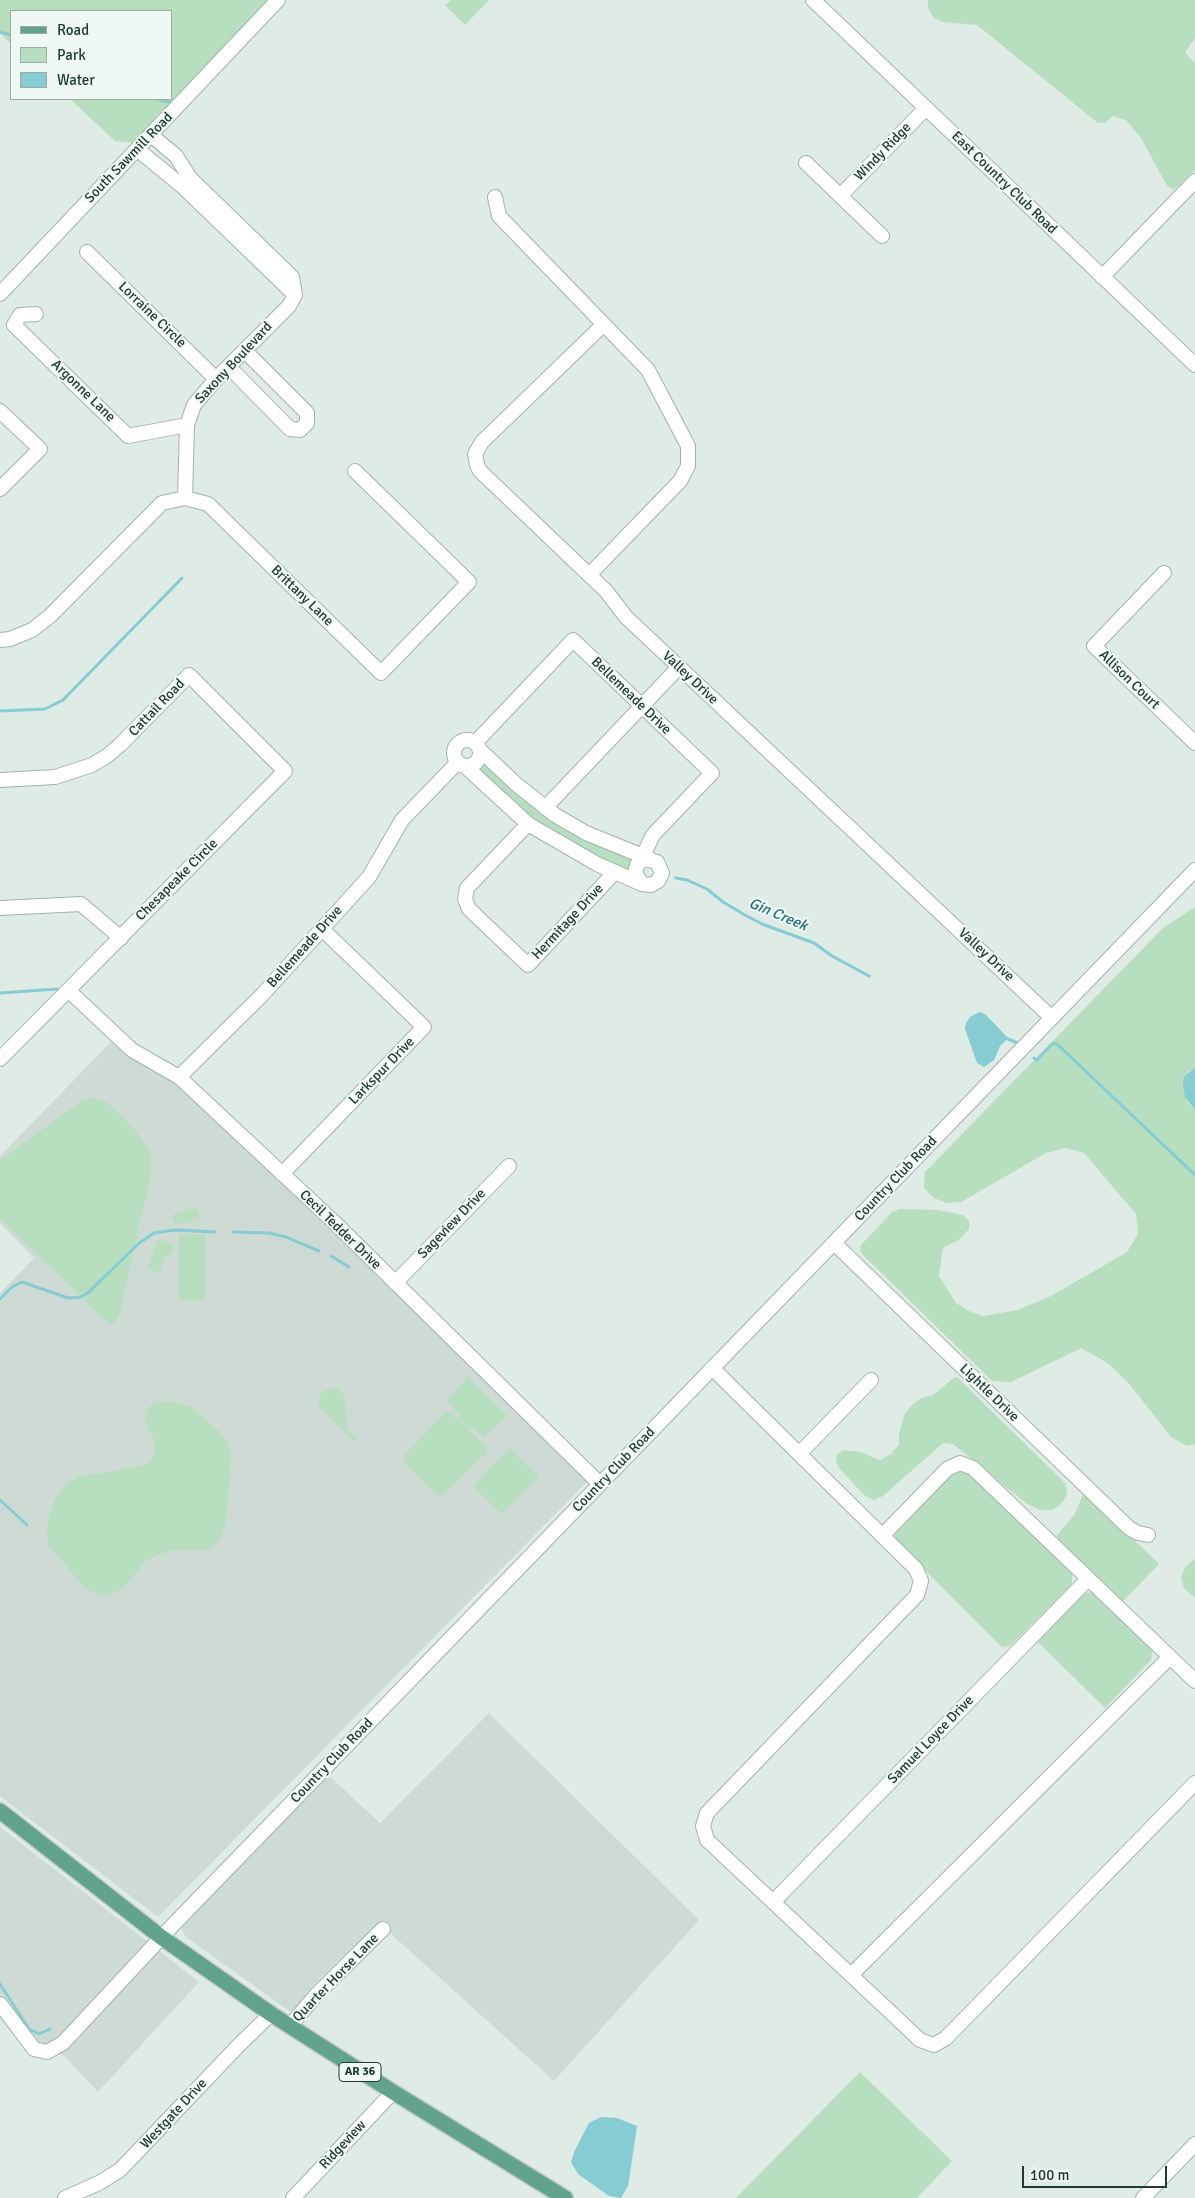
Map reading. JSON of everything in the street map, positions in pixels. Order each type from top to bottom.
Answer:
[{"type":"main road","name":"AR 36","points":[[0,1811],[161,1937],[271,2014],[557,2196]]},
{"type":"street","name":"South Sawmill Road","points":[[0,294],[278,0]]},
{"type":"street","name":"East Country Club Road","points":[[813,0],[1195,366]]},
{"type":"street","name":"Windy Ridge","points":[[840,196],[926,108]]},
{"type":"street","points":[[151,135],[176,156],[190,178],[292,277],[295,295]]},
{"type":"street","points":[[137,149],[156,167],[182,186],[295,295]]},
{"type":"street","points":[[806,163],[882,236]]},
{"type":"street","points":[[1102,276],[1195,181]]},
{"type":"street","points":[[495,197],[499,216],[648,370],[688,446],[688,466],[680,481],[589,574]]},
{"type":"street","name":"Lorraine Circle","points":[[87,252],[216,379]]},
{"type":"street","name":"Saxony Boulevard","points":[[185,498],[187,425],[194,405],[216,379],[289,306],[295,295]]},
{"type":"street","name":"Argonne Lane","points":[[36,314],[20,315],[14,324],[128,436],[187,425]]},
{"type":"street","name":"Valley Drive","points":[[604,324],[482,442],[476,454],[477,465],[480,471],[589,574],[606,591],[626,617],[1052,1018]]},
{"type":"street","points":[[229,367],[290,429],[300,430],[307,423],[307,413],[245,351]]},
{"type":"street","points":[[0,411],[40,449],[0,489]]},
{"type":"street","name":"Brittany Lane","points":[[185,498],[208,504],[381,673],[469,582],[356,471]]},
{"type":"street","points":[[0,640],[10,639],[32,630],[50,616],[162,503],[185,498]]},
{"type":"street","name":"Allison Court","points":[[1164,573],[1094,646],[1195,743]]},
{"type":"street","name":"Bellemeade Drive","points":[[478,746],[573,640],[712,773],[653,835],[648,858]]},
{"type":"street","points":[[545,808],[679,667]]},
{"type":"street","name":"Cattail Road","points":[[0,780],[55,777],[92,765],[120,745],[189,675],[285,771]]},
{"type":"street","points":[[467,740],[478,746],[545,808],[586,833],[648,858],[660,865],[660,878],[651,885],[642,884],[560,844],[528,824],[455,759],[454,750],[459,742],[467,740]]},
{"type":"street","points":[[461,764],[477,762],[478,746]]},
{"type":"street","name":"Bellemeade Drive","points":[[179,1077],[262,995],[372,874],[402,820],[461,764]]},
{"type":"street","name":"Chesapeake Circle","points":[[0,1059],[285,771]]},
{"type":"street","name":"Hermitage Drive","points":[[528,824],[467,888],[465,899],[468,909],[528,965],[615,872]]},
{"type":"street","points":[[642,884],[635,873],[637,865],[648,858]]},
{"type":"street","name":"Country Club Road","points":[[0,2004],[34,2049],[43,2052],[58,2047],[161,1937],[1195,870]]},
{"type":"street","points":[[0,908],[81,904],[121,938]]},
{"type":"street","name":"Larkspur Drive","points":[[282,1174],[424,1027],[322,928]]},
{"type":"street","name":"Cecil Tedder Drive","points":[[68,990],[132,1050],[179,1077],[395,1283],[600,1484]]},
{"type":"street","name":"Sageview Drive","points":[[395,1283],[509,1166]]},
{"type":"street","name":"Lightle Drive","points":[[834,1243],[1129,1528],[1138,1533],[1148,1535]]},
{"type":"street","points":[[712,1368],[916,1569],[921,1582],[917,1595],[707,1813],[703,1826],[707,1840],[920,2040],[934,2044],[946,2038],[1195,1783]]},
{"type":"street","points":[[799,1454],[871,1380]]},
{"type":"street","points":[[882,1536],[947,1469],[960,1463],[973,1468],[1195,1681]]},
{"type":"street","name":"Samuel Loyce Drive","points":[[774,1901],[1088,1579]]},
{"type":"street","points":[[851,1975],[1170,1657]]},
{"type":"street","name":"Quarter Horse Lane","points":[[290,2026],[317,1994],[383,1929]]},
{"type":"street","name":"Westgate Drive","points":[[65,2198],[99,2183],[120,2170],[271,2014]]},
{"type":"street","name":"Ridgeview","points":[[293,2198],[393,2092]]},
{"type":"street","points":[[1143,2198],[1195,2144]]},
{"type":"shaded area","points":[[111,1042],[128,1056],[174,1081],[335,1232],[588,1481],[158,1917],[0,1796],[0,1293],[34,1258],[0,1223],[0,1156]]},
{"type":"shaded area","points":[[489,1713],[699,1920],[554,2081],[379,1923],[313,1985],[292,2013],[186,1937],[182,1930],[182,1925],[326,1773],[380,1823]]},
{"type":"shaded area","points":[[0,1827],[148,1942],[69,2029],[52,2042],[44,2045],[34,2040],[0,1994]]},
{"type":"shaded area","points":[[157,1949],[199,1982],[98,2092],[61,2053]]},
{"type":"green space","points":[[0,0],[270,0],[135,143],[115,141],[71,100],[172,100],[172,10],[10,10],[10,43],[0,33]]},
{"type":"green space","points":[[451,0],[489,0],[465,25],[445,5]]},
{"type":"green space","points":[[928,0],[1195,0],[1195,38],[1185,52],[1195,64],[1195,170],[1179,186],[1173,189],[1167,186],[1141,138],[1126,120],[1113,116],[1105,123],[1098,123],[977,25],[943,22],[933,17],[928,8]]},
{"type":"green space","points":[[484,763],[630,858],[632,861],[629,869],[625,870],[585,852],[528,818],[477,770]]},
{"type":"green space","points":[[1195,907],[1195,1067],[1188,1072],[1187,1102],[1195,1110],[1195,1444],[1187,1446],[1171,1437],[1131,1386],[1108,1363],[1081,1348],[1011,1382],[992,1381],[860,1250],[861,1245],[891,1213],[900,1209],[937,1210],[963,1215],[969,1221],[969,1229],[959,1240],[943,1248],[939,1276],[956,1303],[969,1311],[983,1316],[1018,1310],[1051,1296],[1127,1252],[1138,1234],[1136,1214],[1084,1153],[1065,1148],[1046,1153],[961,1202],[947,1203],[934,1198],[924,1188],[925,1172],[1163,928]]},
{"type":"green space","points":[[91,1098],[106,1102],[125,1119],[138,1134],[149,1152],[151,1174],[119,1316],[112,1324],[108,1323],[0,1218],[0,1160],[80,1102]]},
{"type":"green space","points":[[194,1207],[199,1212],[199,1217],[178,1225],[175,1223],[172,1217],[174,1214]]},
{"type":"green space","points":[[179,1234],[205,1234],[205,1300],[179,1300]]},
{"type":"green space","points":[[158,1239],[174,1244],[172,1253],[164,1257],[161,1271],[156,1273],[148,1268]]},
{"type":"green space","points":[[469,1377],[507,1415],[484,1438],[472,1427],[469,1430],[486,1447],[487,1452],[444,1494],[437,1495],[405,1464],[404,1456],[445,1412],[450,1412],[457,1419],[460,1416],[446,1401]]},
{"type":"green space","points":[[955,1377],[1065,1483],[1066,1497],[1060,1505],[1052,1510],[1039,1510],[1026,1503],[953,1444],[943,1443],[883,1496],[874,1500],[865,1496],[840,1469],[836,1462],[837,1455],[843,1450],[860,1452],[880,1460],[891,1454],[899,1444],[899,1435],[904,1415],[911,1406],[921,1398],[933,1395]]},
{"type":"green space","points":[[336,1388],[344,1395],[348,1432],[355,1435],[356,1443],[318,1406],[321,1393],[325,1390]]},
{"type":"green space","points":[[157,1402],[173,1402],[191,1407],[220,1432],[228,1443],[231,1455],[226,1520],[222,1534],[216,1544],[208,1550],[168,1551],[147,1560],[121,1590],[104,1596],[86,1589],[48,1545],[47,1527],[50,1511],[59,1492],[67,1483],[79,1477],[142,1466],[151,1461],[155,1452],[155,1444],[145,1418],[149,1407]]},
{"type":"green space","points":[[510,1448],[539,1477],[502,1514],[473,1486]]},
{"type":"green space","points":[[959,1471],[969,1473],[1072,1573],[1072,1584],[1010,1646],[1002,1647],[896,1541],[895,1533],[950,1474]]},
{"type":"green space","points":[[1084,1492],[1159,1564],[1122,1602],[1056,1539],[1057,1535],[1075,1514]]},
{"type":"green space","points":[[1195,1559],[1195,1598],[1184,1588],[1181,1578],[1185,1567]]},
{"type":"green space","points":[[1080,1592],[1094,1593],[1153,1650],[1151,1660],[1105,1708],[1035,1639]]},
{"type":"green space","points":[[860,2072],[952,2161],[917,2198],[736,2198]]},
{"type":"water","points":[[979,1012],[985,1014],[1008,1038],[1000,1046],[994,1060],[984,1067],[977,1063],[965,1029],[970,1017]]},
{"type":"water","points":[[1195,1067],[1195,1110],[1185,1097],[1183,1083],[1184,1077]]},
{"type":"water","points":[[601,2117],[617,2118],[637,2126],[628,2186],[621,2198],[609,2196],[578,2174],[571,2162],[589,2123]]},
{"type":"waterway","points":[[0,32],[10,35]]},
{"type":"waterway","points":[[160,100],[174,103]]},
{"type":"waterway","points":[[0,711],[45,709],[63,700],[182,578]]},
{"type":"waterway","name":"Gin Creek","points":[[676,878],[687,880],[707,889],[723,902],[762,924],[814,943],[832,956],[869,976]]},
{"type":"waterway","name":"Gin Creek","points":[[0,993],[57,989]]},
{"type":"waterway","points":[[1008,1039],[1018,1043]]},
{"type":"waterway","points":[[1034,1058],[1037,1060],[1052,1044],[1057,1044],[1195,1175]]},
{"type":"waterway","points":[[0,1299],[12,1287],[22,1282],[68,1298],[81,1297],[89,1292],[138,1244],[154,1233],[175,1230],[215,1232]]},
{"type":"waterway","points":[[233,1232],[269,1233],[286,1237],[319,1251]]},
{"type":"waterway","points":[[331,1256],[349,1267]]},
{"type":"waterway","points":[[0,1500],[27,1525]]},
{"type":"waterway","points":[[0,1984],[29,2029],[39,2034],[50,2029]]}]
